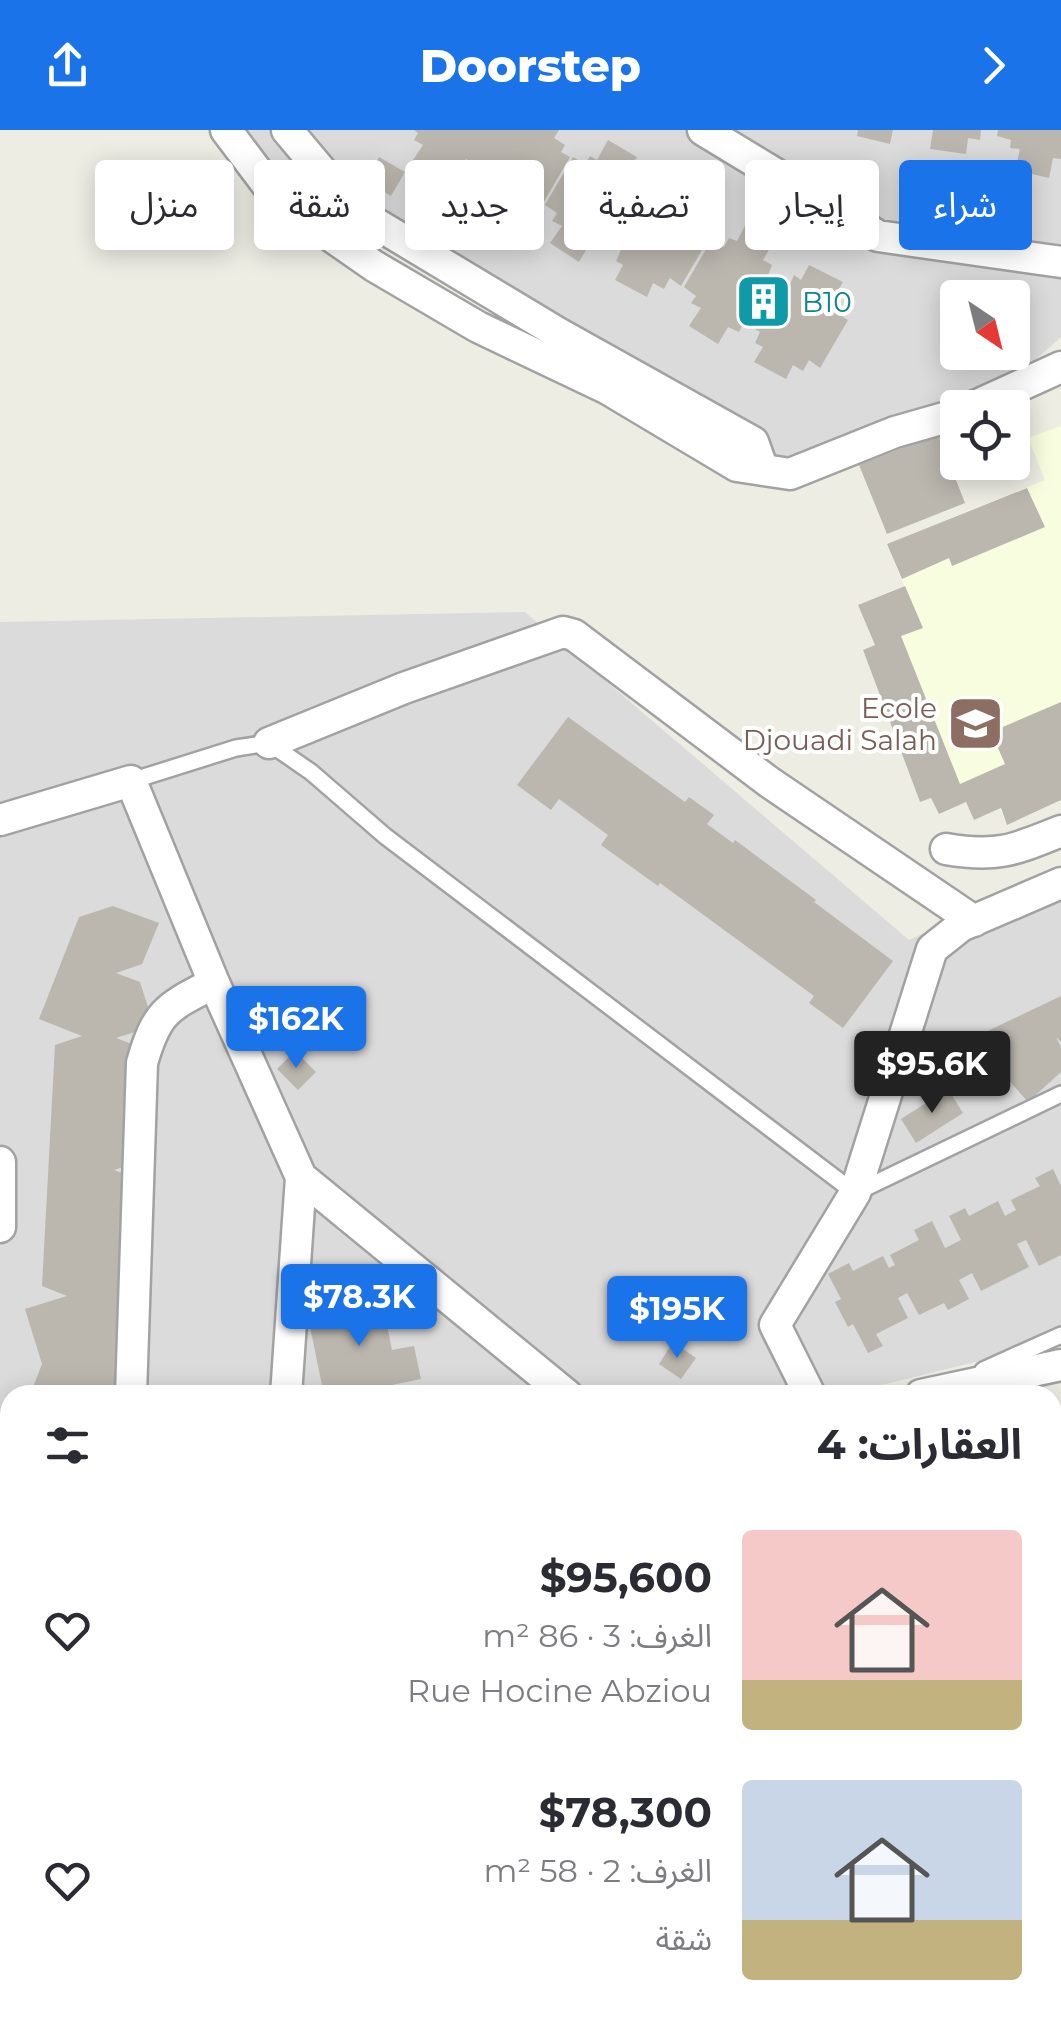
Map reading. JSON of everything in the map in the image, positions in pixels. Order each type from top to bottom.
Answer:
[{"type":"street","points":[[226,130],[278,199],[374,266],[478,327],[608,389],[738,466],[790,474],[895,432],[940,419]]},
{"type":"street","points":[[286,130],[355,211],[558,333],[753,442],[763,470]]},
{"type":"street","points":[[703,130],[878,236],[1061,262]]},
{"type":"street","points":[[1011,390],[1061,367]]},
{"type":"street","points":[[269,744],[404,688],[563,632],[574,635],[769,782],[974,921]]},
{"type":"street","points":[[0,820],[131,781],[214,983],[301,1176],[555,1385]]},
{"type":"street","points":[[946,849],[982,855],[1013,851],[1061,831]]},
{"type":"street","points":[[805,1385],[775,1325],[855,1193],[932,949],[974,921],[1061,883]]},
{"type":"street","points":[[131,1385],[142,1063],[150,1034],[171,1006],[214,983]]},
{"type":"street","points":[[0,1162],[0,1227]]},
{"type":"street","points":[[287,1385],[301,1176]]},
{"type":"street","points":[[969,1385],[1061,1365]]},
{"type":"lane","points":[[131,781],[236,748],[269,744],[311,772],[401,848],[855,1193],[1061,1094]]},
{"type":"lane","points":[[948,1385],[1061,1334]]},
{"type":"shaded area","points":[[247,130],[1061,130],[1061,337],[1030,364],[1030,280],[940,280],[940,370],[1024,370],[1009,383],[988,390],[940,390],[940,406],[779,460],[539,338],[385,249],[385,160],[265,160]]},
{"type":"shaded area","name":"Ecole Djouadi Salah","points":[[1061,426],[1061,800],[1007,825],[1000,809],[974,820],[966,802],[939,814],[931,798],[920,802],[863,650],[875,645],[858,605],[904,586],[887,544],[1045,480],[1030,437]]},
{"type":"shaded area","points":[[525,612],[909,940],[1061,871],[1061,1341],[882,1385],[0,1385],[0,622]]},
{"type":"building","points":[[414,130],[559,130],[554,138],[565,145],[561,152],[570,157],[564,160],[564,167],[544,202],[544,160],[413,160],[423,145],[414,140],[418,133]]},
{"type":"building","points":[[858,130],[893,130],[890,144],[857,136]]},
{"type":"building","points":[[933,130],[981,130],[980,140],[968,138],[966,154],[930,149]]},
{"type":"building","points":[[998,130],[1061,130],[1061,159],[1053,158],[1049,178],[1032,174],[1032,160],[1017,160],[1020,149],[1010,148],[1011,140],[997,136]]},
{"type":"building","points":[[608,140],[637,157],[635,160],[597,160]]},
{"type":"building","points":[[385,160],[405,172],[391,196],[385,192]]},
{"type":"building","points":[[564,172],[564,250],[586,250],[579,262],[550,243],[562,226],[552,221],[557,213],[545,205]]},
{"type":"building","name":"B10","points":[[745,226],[745,250],[769,250],[763,260],[772,265],[767,278],[788,289],[794,275],[801,280],[809,265],[843,282],[832,301],[842,308],[838,314],[848,320],[820,368],[809,360],[803,371],[793,365],[786,379],[754,362],[763,347],[755,343],[760,332],[744,322],[739,332],[728,327],[718,344],[689,326],[701,308],[691,303],[696,296],[684,287],[706,250],[725,250],[729,238],[737,241]]},
{"type":"building","points":[[621,250],[702,250],[681,286],[670,278],[664,289],[653,283],[647,297],[615,280],[623,265],[616,261]]},
{"type":"building","points":[[938,434],[940,480],[956,480],[965,503],[887,534],[859,465]]},
{"type":"building","points":[[1027,488],[1045,527],[952,566],[949,558],[902,579],[887,544]]},
{"type":"building","points":[[905,586],[923,628],[901,636],[960,784],[1005,764],[991,732],[1061,702],[1061,800],[1007,825],[1001,808],[974,820],[966,802],[939,814],[931,798],[920,802],[863,650],[875,645],[858,605]]},
{"type":"building","points":[[568,717],[685,802],[689,797],[714,815],[707,824],[733,843],[735,840],[893,961],[843,1028],[809,1003],[814,996],[660,883],[658,886],[601,845],[608,835],[559,799],[551,810],[517,785]]},
{"type":"building","points":[[113,906],[159,923],[142,964],[116,973],[140,982],[154,1026],[116,1038],[153,1052],[145,1160],[114,1170],[146,1182],[123,1385],[34,1385],[42,1364],[25,1309],[67,1296],[42,1286],[55,1045],[82,1036],[39,1019],[79,917]]},
{"type":"building","points":[[1061,996],[1061,1042],[1056,1037],[1061,1047],[1061,1072],[1028,1102],[990,1059],[979,1035]]},
{"type":"building","points":[[295,1051],[316,1072],[298,1090],[277,1069]]},
{"type":"building","points":[[948,1089],[963,1113],[916,1143],[901,1119]]},
{"type":"building","points":[[1053,1169],[1061,1186],[1061,1255],[1039,1266],[1026,1240],[1017,1244],[1029,1267],[981,1291],[972,1273],[959,1280],[969,1299],[948,1310],[944,1303],[919,1315],[907,1293],[898,1298],[908,1318],[876,1334],[883,1346],[868,1353],[853,1324],[848,1327],[835,1302],[841,1299],[828,1274],[849,1263],[853,1271],[883,1256],[889,1268],[895,1265],[890,1255],[919,1240],[914,1230],[932,1221],[945,1248],[961,1240],[949,1216],[965,1208],[969,1216],[998,1201],[1005,1216],[1016,1210],[1011,1200],[1040,1186],[1035,1178]]},
{"type":"building","points":[[381,1296],[392,1350],[414,1346],[421,1379],[392,1385],[322,1385],[307,1312]]},
{"type":"building","points":[[673,1342],[696,1358],[681,1379],[659,1364]]},
{"type":"place","name":"B10","points":[[763,302]]},
{"type":"place","name":"Ecole Djouadi Salah","points":[[976,724]]}]
